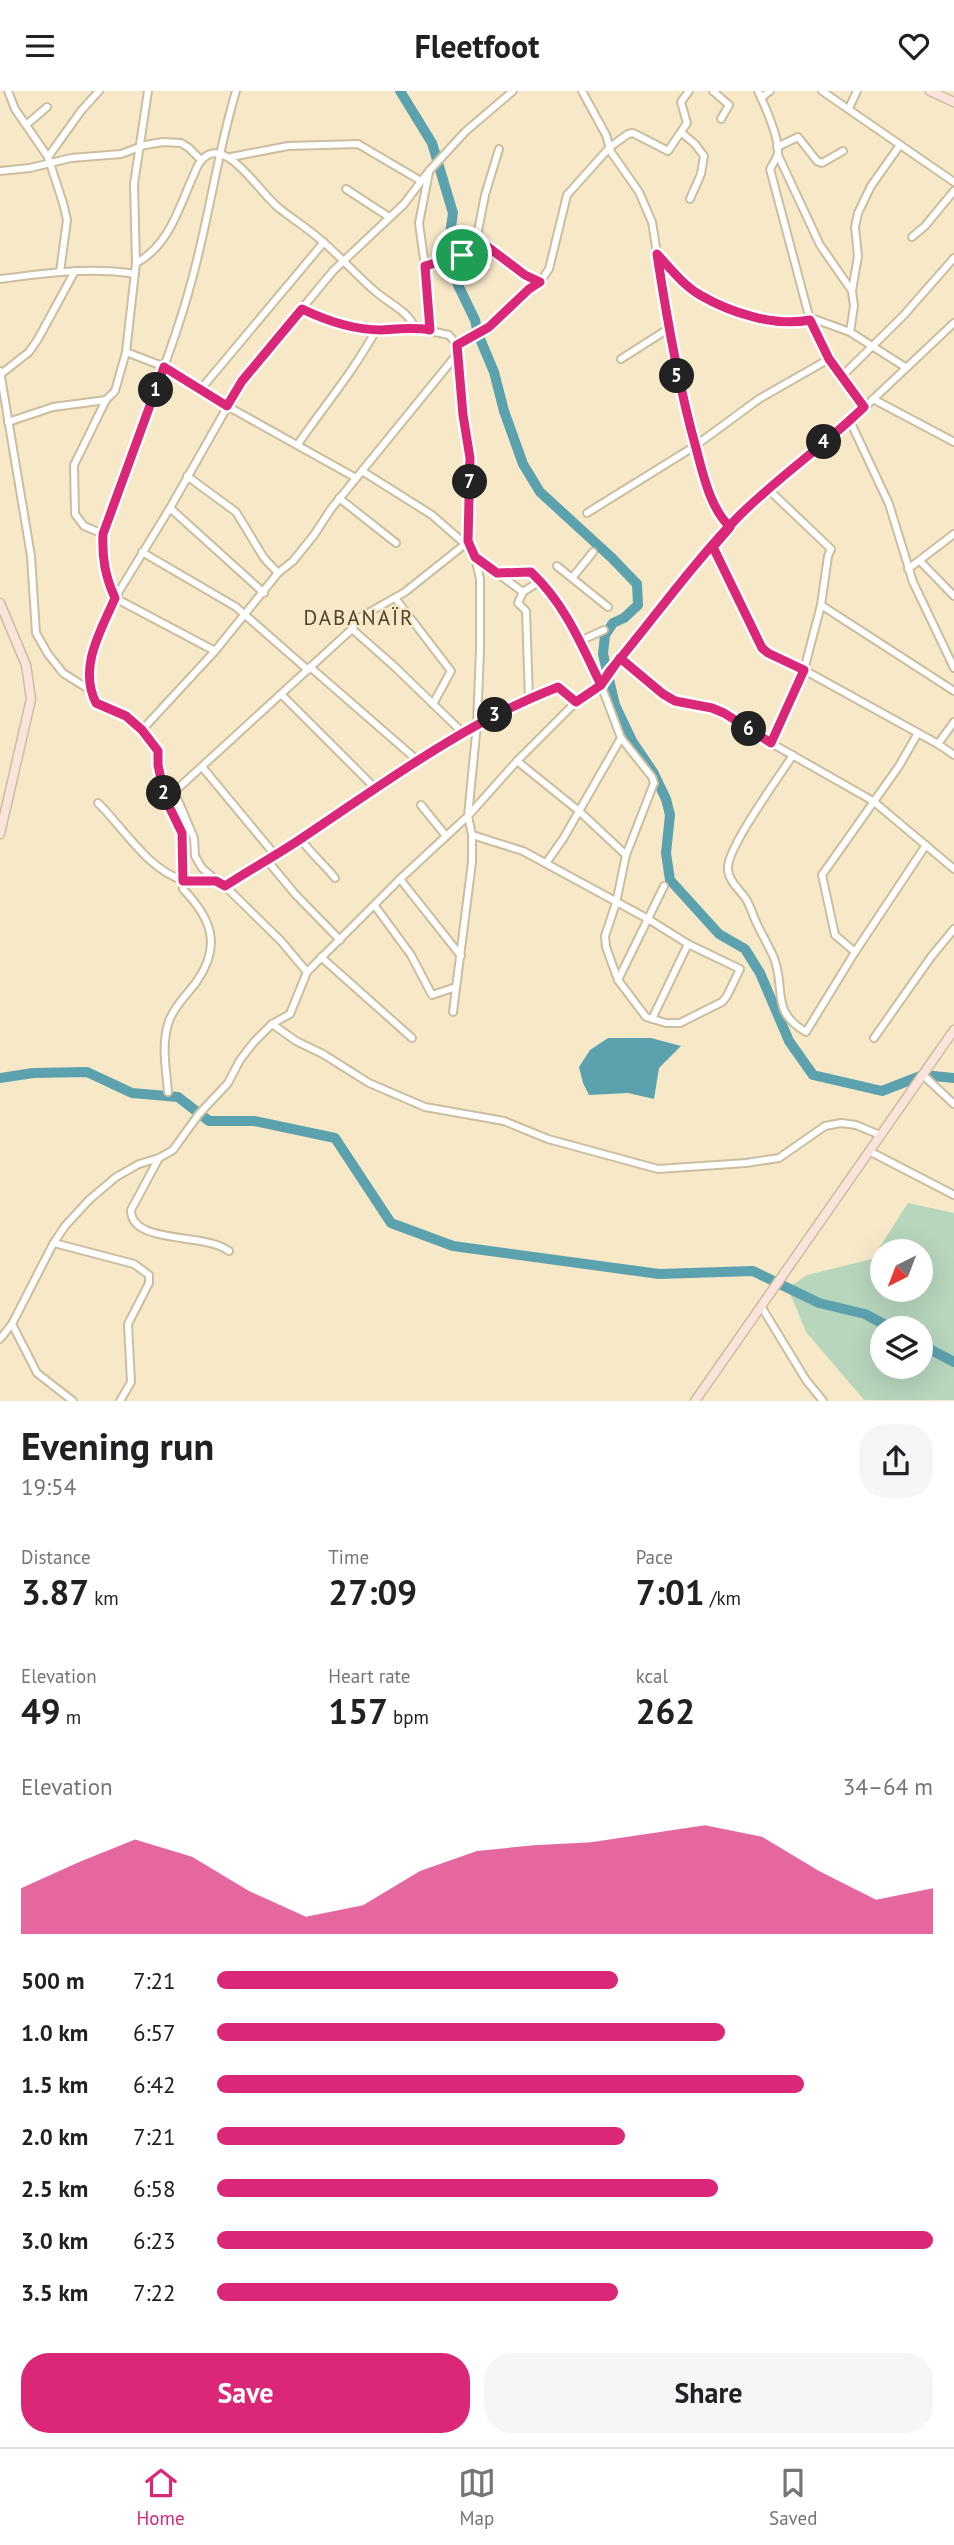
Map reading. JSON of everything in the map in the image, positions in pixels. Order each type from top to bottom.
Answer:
[{"type":"street","points":[[8,91],[15,109],[49,161],[67,220],[60,272]]},
{"type":"street","points":[[49,161],[81,111],[99,91]]},
{"type":"street","points":[[103,534],[84,526],[75,514],[74,465],[106,400],[117,387],[126,352],[136,263],[134,194],[138,147],[148,91]]},
{"type":"street","points":[[215,651],[115,598],[102,557],[103,534],[191,284],[218,171],[224,132],[236,91]]},
{"type":"street","points":[[168,1091],[164,1039],[168,1023],[175,1007],[198,979],[210,955],[211,930],[194,901],[183,889],[182,833],[165,798],[158,751],[142,730],[126,716],[96,703],[90,690],[89,668],[92,654],[115,598],[242,381],[333,271],[404,204],[429,171],[466,131],[513,91]]},
{"type":"street","points":[[582,91],[611,152],[632,181],[652,222],[676,372],[695,446],[720,515],[730,527]]},
{"type":"street","points":[[142,730],[215,651],[278,573],[293,561],[339,498],[457,349],[489,327],[540,282],[549,269],[564,200],[610,148],[632,133],[668,151],[682,133],[687,120],[681,102],[690,91]]},
{"type":"street","points":[[713,91],[729,106],[721,119]]},
{"type":"street","points":[[758,91],[777,151],[820,245],[852,291]]},
{"type":"street","points":[[761,98],[770,91]]},
{"type":"street","points":[[822,91],[954,182]]},
{"type":"street","points":[[849,108],[857,91]]},
{"type":"street","points":[[930,91],[954,102]]},
{"type":"street","points":[[26,125],[47,107]]},
{"type":"street","points":[[682,133],[704,156],[701,174],[690,199]]},
{"type":"street","points":[[843,151],[822,163],[798,137],[777,151],[770,169],[810,320],[829,359],[864,407]]},
{"type":"street","points":[[0,171],[49,161],[121,153],[163,142],[181,143],[201,160]]},
{"type":"street","points":[[231,157],[288,146],[358,144],[421,181]]},
{"type":"street","points":[[850,332],[854,306],[852,291],[858,256],[855,227],[858,213],[871,186],[900,145]]},
{"type":"street","points":[[499,149],[477,236],[525,275],[540,282]]},
{"type":"street","points":[[136,263],[159,245],[173,222],[201,160],[210,153],[220,152],[231,157],[265,196],[324,242],[379,294],[406,313],[415,328]]},
{"type":"street","points":[[429,171],[419,223],[430,330]]},
{"type":"street","points":[[346,190],[389,217]]},
{"type":"street","points":[[912,237],[925,226],[954,191]]},
{"type":"street","points":[[425,266],[462,255],[480,241]]},
{"type":"street","points":[[201,389],[324,242]]},
{"type":"street","points":[[657,254],[684,282],[717,303],[765,319],[799,323],[814,319],[850,332],[905,367]]},
{"type":"street","points":[[841,377],[903,316],[954,258]]},
{"type":"street","points":[[0,279],[75,271],[110,270],[135,274]]},
{"type":"street","points":[[75,271],[29,352],[0,372],[3,404],[31,555],[36,633],[63,673],[90,690]]},
{"type":"street","points":[[302,309],[334,321],[376,330],[415,328],[449,335],[457,349],[470,458],[467,543],[405,593],[359,618],[352,629],[174,792],[194,838],[195,856],[202,868],[225,886],[281,941],[307,972]]},
{"type":"street","points":[[0,1339],[12,1324],[65,1226],[116,1177],[173,1150],[199,1114],[229,1083],[247,1051],[272,1024],[290,1014],[307,972],[321,957],[468,816],[517,761],[576,702],[601,685],[620,658],[730,527],[768,489],[849,421],[954,323]]},
{"type":"street","points":[[621,359],[668,329]]},
{"type":"street","points":[[298,445],[354,368],[376,330]]},
{"type":"street","points":[[126,352],[164,367],[227,406],[356,478]]},
{"type":"street","points":[[587,513],[695,446],[759,399],[829,359]]},
{"type":"street","points":[[873,399],[954,442]]},
{"type":"street","points":[[8,422],[53,407],[106,400]]},
{"type":"street","points":[[849,421],[888,504],[908,569],[954,668]]},
{"type":"street","points":[[362,471],[432,515],[467,543],[475,557],[480,579],[477,724],[468,816],[472,835],[472,862],[453,1012]]},
{"type":"street","points":[[187,476],[236,512],[264,558],[278,573]]},
{"type":"street","points":[[768,489],[831,549],[821,605],[804,670],[771,743]]},
{"type":"street","points":[[339,498],[396,543]]},
{"type":"street","points":[[170,507],[264,593]]},
{"type":"street","points":[[908,569],[954,534]]},
{"type":"street","points":[[713,547],[762,648],[954,755]]},
{"type":"street","points":[[142,552],[236,607],[417,760]]},
{"type":"street","points":[[572,578],[593,552]]},
{"type":"street","points":[[475,557],[523,593]]},
{"type":"street","points":[[920,561],[954,596]]},
{"type":"street","points":[[557,566],[608,607]]},
{"type":"street","points":[[472,835],[523,851],[546,863],[616,902],[648,919],[688,944],[740,969],[740,972],[722,1002],[680,1023],[652,1020],[643,1013],[618,980],[606,947],[606,936],[616,902],[626,855],[654,783],[621,738],[601,685],[564,610],[531,572],[497,573]]},
{"type":"street","points":[[529,700],[526,611],[518,603],[523,593],[540,581]]},
{"type":"street","points":[[395,598],[451,671],[433,704]]},
{"type":"street","points":[[0,603],[26,665],[31,699],[7,813],[0,834]]},
{"type":"street","points":[[821,605],[954,691]]},
{"type":"street","points":[[352,629],[462,732]]},
{"type":"street","points":[[580,641],[604,630]]},
{"type":"street","points":[[620,658],[675,701],[724,713],[771,743],[873,800],[954,869]]},
{"type":"street","points":[[225,886],[301,839],[374,787],[477,724],[560,686],[576,702]]},
{"type":"street","points":[[281,694],[374,787]]},
{"type":"street","points":[[938,744],[954,722]]},
{"type":"street","points":[[855,952],[835,935],[822,875],[899,766],[918,733]]},
{"type":"street","points":[[546,863],[621,738]]},
{"type":"street","points":[[793,755],[740,838],[728,866],[732,880],[748,901],[774,959],[779,977],[781,1006],[795,1026],[806,1032],[926,845]]},
{"type":"street","points":[[517,761],[579,811],[626,855]]},
{"type":"street","points":[[203,768],[275,855]]},
{"type":"street","points":[[165,798],[180,805]]},
{"type":"street","points":[[98,803],[148,857],[171,875],[183,881],[216,881]]},
{"type":"street","points":[[421,805],[446,836]]},
{"type":"street","points":[[301,839],[312,855],[323,863],[335,878]]},
{"type":"street","points":[[266,859],[340,940]]},
{"type":"street","points":[[400,879],[461,956]]},
{"type":"street","points":[[618,980],[664,886]]},
{"type":"street","points":[[374,906],[411,955],[432,995],[456,987]]},
{"type":"street","points":[[874,1038],[954,929]]},
{"type":"street","points":[[652,1020],[688,944]]},
{"type":"street","points":[[321,957],[412,1038]]},
{"type":"street","points":[[272,1024],[369,1083],[425,1107],[504,1121],[548,1139],[658,1169],[779,1158],[825,1126],[841,1122],[880,1135]]},
{"type":"street","points":[[695,1401],[954,1030]]},
{"type":"street","points":[[923,1075],[954,1104]]},
{"type":"street","points":[[869,1151],[954,1195]]},
{"type":"street","points":[[159,1158],[131,1210],[134,1224],[143,1230],[197,1239],[229,1251]]},
{"type":"street","points":[[54,1243],[134,1265],[149,1275],[149,1283],[128,1324],[131,1383],[120,1401]]},
{"type":"street","points":[[761,1306],[806,1380],[823,1401]]},
{"type":"street","points":[[12,1324],[37,1373],[73,1401]]},
{"type":"green space","points":[[908,1203],[954,1213],[954,1400],[864,1400],[806,1332],[788,1288],[807,1275],[870,1259],[870,1302],[933,1302],[933,1239],[885,1239]]},
{"type":"water","points":[[608,1038],[651,1038],[681,1046],[659,1068],[654,1099],[628,1093],[589,1095],[579,1067],[590,1050]]},
{"type":"waterway","points":[[400,91],[432,143],[453,213],[448,247],[458,285],[475,320],[494,372],[504,411],[523,464],[540,492],[637,584],[638,605],[624,618],[613,623],[605,635],[603,654],[615,705],[632,741],[653,772],[666,799],[670,815],[666,853],[670,880],[719,934],[745,949],[760,973],[789,1041],[813,1075],[882,1091],[923,1075],[954,1078]]},
{"type":"waterway","points":[[0,1078],[33,1073],[87,1072],[132,1093],[178,1097],[209,1121],[254,1121],[335,1138],[391,1223],[453,1246],[659,1274],[753,1271],[819,1303],[870,1317]]},
{"type":"waterway","points":[[933,1351],[954,1362]]},
{"type":"district","name":"DABANAÏR","points":[[359,618]]},
{"type":"route","points":[[462,255],[425,266],[430,303],[430,330],[376,330],[315,316],[302,309],[242,381],[227,406],[164,367],[103,534],[102,557],[115,598],[97,640],[89,668],[90,690],[96,703],[126,716],[142,730],[158,751],[165,798],[182,833],[183,881],[216,881],[225,886],[462,732],[558,687],[576,702],[601,685],[609,672],[648,624],[676,588],[713,547],[739,516],[864,407],[829,359],[810,320],[799,323],[765,319],[717,303],[684,282],[657,254],[676,372],[695,446],[720,515],[725,522],[730,527],[713,547],[762,648],[804,670],[771,743],[724,713],[675,701],[663,694],[620,658],[609,672],[601,685],[564,610],[540,581],[531,572],[497,573],[475,557],[468,541],[470,458],[457,345],[489,327],[540,282],[525,275],[480,241],[462,255]]}]
